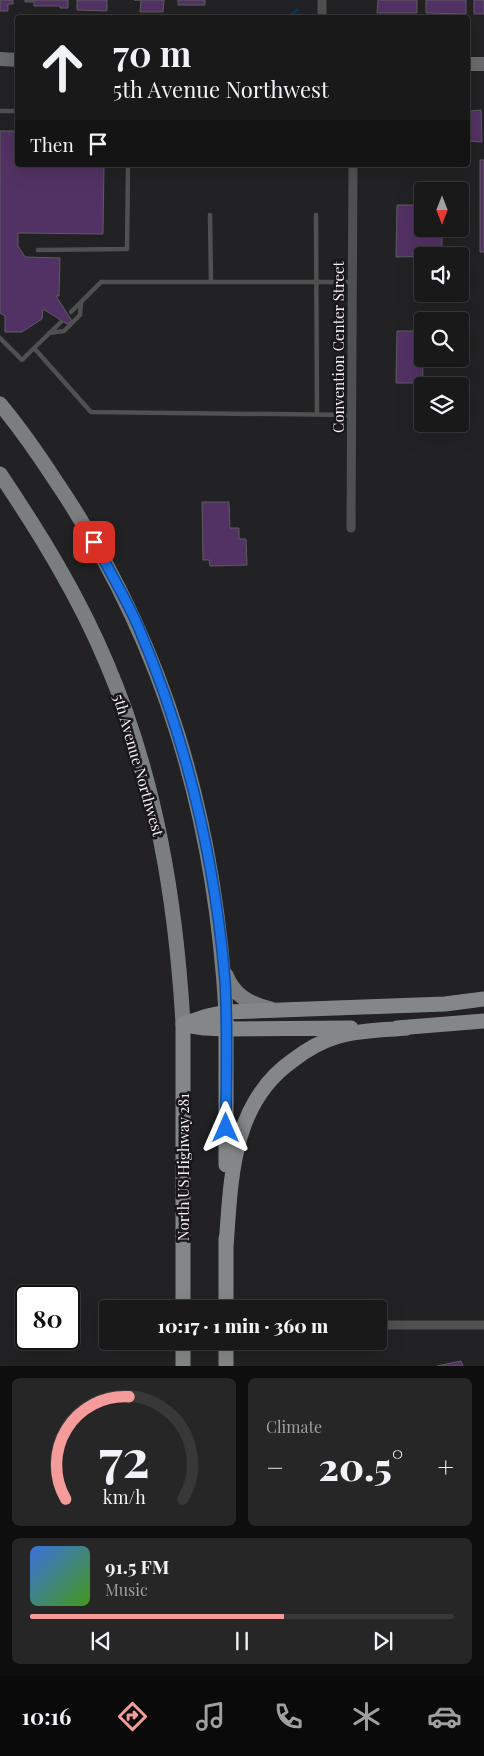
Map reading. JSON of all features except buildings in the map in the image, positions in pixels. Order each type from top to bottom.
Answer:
[{"type":"highway","points":[[183,1024],[226,1012],[445,1004],[484,998]]},
{"type":"highway","points":[[226,1012],[226,1300]]},
{"type":"highway","points":[[226,1248],[236,1147],[247,1116],[266,1085],[288,1064],[319,1044],[354,1033],[484,1021]]},
{"type":"highway","points":[[183,1024],[204,1028],[226,1029],[407,1028]]},
{"type":"highway","name":"North US Highway 281","points":[[183,1024],[183,1300]]},
{"type":"highway","points":[[183,1350],[183,1366]]},
{"type":"highway","points":[[226,1350],[226,1366]]},
{"type":"main road","points":[[0,60],[15,60]]},
{"type":"main road","points":[[470,64],[484,64]]},
{"type":"main road","points":[[0,404],[30,443],[82,521],[130,610],[165,694],[185,757],[205,836],[223,962],[226,1012]]},
{"type":"main road","name":"5th Avenue Northwest","points":[[0,474],[34,524],[73,593],[107,664],[131,728],[152,800],[167,869],[180,963],[183,1024]]},
{"type":"main road","points":[[223,962],[226,977],[238,994],[257,1006],[278,1010]]},
{"type":"street","points":[[322,0],[322,15]]},
{"type":"street","name":"Convention Center Street","points":[[351,528],[353,167]]},
{"type":"street","points":[[387,1325],[484,1326]]},
{"type":"lane","points":[[0,111],[15,111]]},
{"type":"lane","points":[[38,250],[127,249],[128,167]]},
{"type":"lane","points":[[210,214],[211,282]]},
{"type":"lane","points":[[316,214],[317,415]]},
{"type":"lane","points":[[71,312],[101,282],[352,282]]},
{"type":"lane","points":[[49,333],[64,331],[80,314],[81,302]]},
{"type":"lane","points":[[0,338],[22,360],[61,322]]},
{"type":"lane","points":[[34,348],[91,412],[352,415]]},
{"type":"waterway","points":[[291,15],[297,10]]},
{"type":"route","points":[[94,542],[137,625],[165,694],[185,757],[201,818],[214,887],[224,980],[226,1012],[226,1128]]}]
